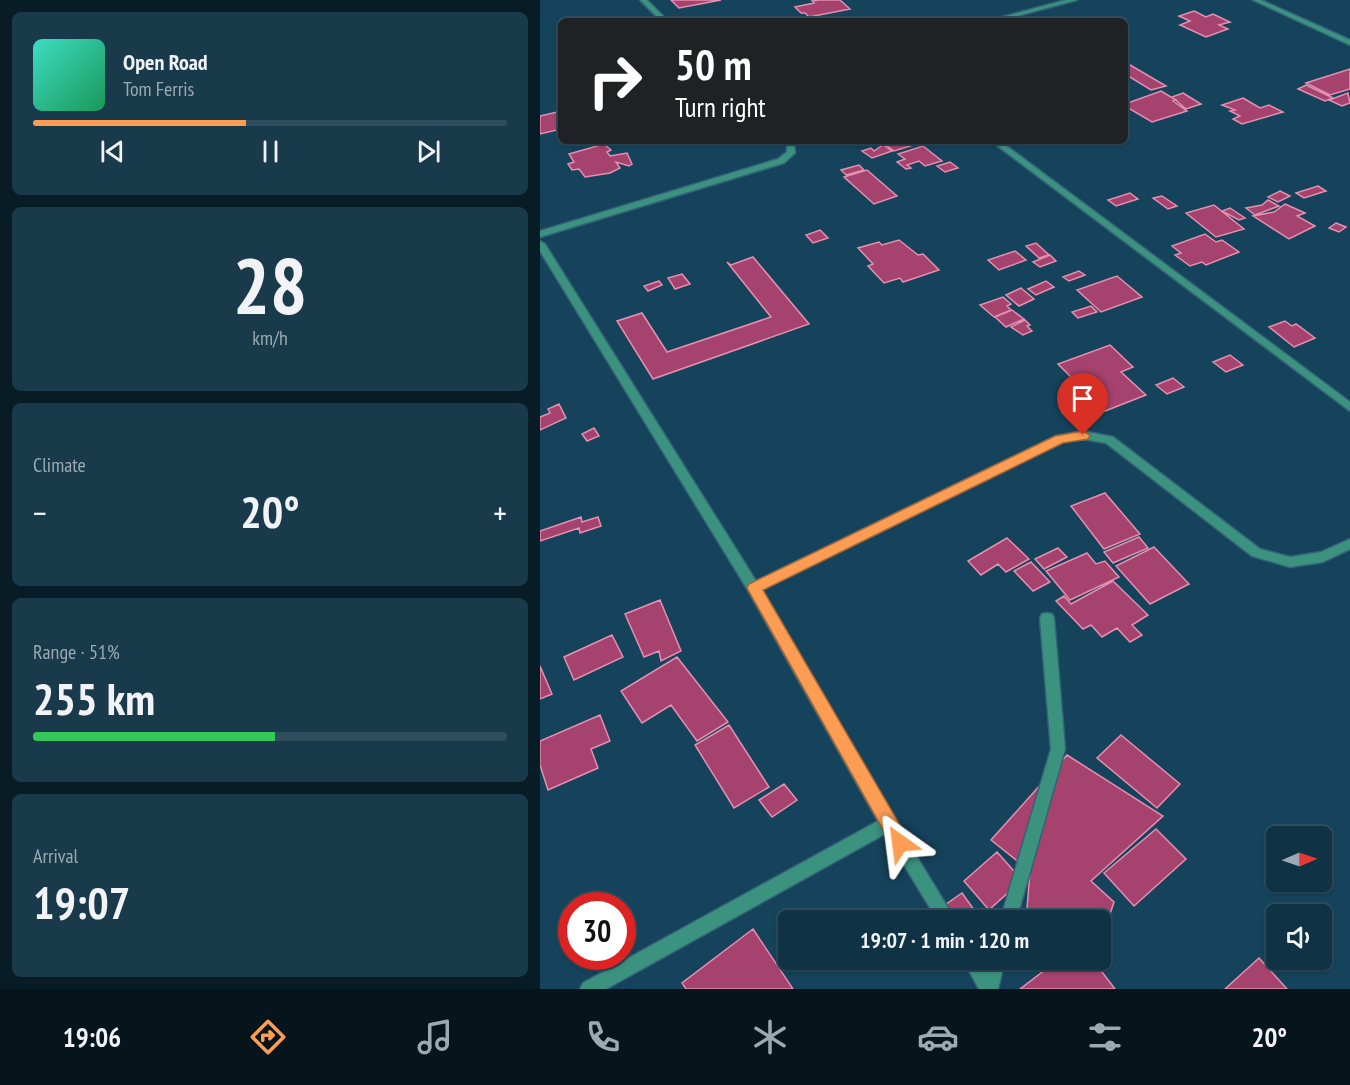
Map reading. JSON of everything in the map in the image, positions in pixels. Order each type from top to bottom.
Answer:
[{"type":"street","points":[[643,0],[662,18]]},
{"type":"street","points":[[1002,18],[1074,0]]},
{"type":"street","points":[[1256,0],[1350,43]]},
{"type":"street","points":[[540,234],[781,161],[791,153],[791,144]]},
{"type":"street","points":[[998,144],[1350,407]]},
{"type":"street","points":[[540,244],[754,588],[888,824],[941,910]]},
{"type":"street","points":[[754,588],[1060,439],[1083,435],[1109,440],[1256,553],[1290,561],[1323,557],[1350,544]]},
{"type":"street","points":[[1011,910],[1058,749],[1047,618]]},
{"type":"street","points":[[589,989],[888,824]]},
{"type":"street","points":[[978,970],[989,988]]},
{"type":"street","points":[[989,988],[994,970]]},
{"type":"building","points":[[671,0],[721,0],[679,8]]},
{"type":"building","points":[[819,0],[840,0],[850,9],[809,17],[795,7]]},
{"type":"building","points":[[1194,11],[1206,17],[1213,14],[1230,22],[1219,25],[1228,29],[1206,37],[1180,25],[1190,21],[1179,16]]},
{"type":"building","points":[[1128,64],[1166,86],[1151,90],[1128,76]]},
{"type":"building","points":[[1350,69],[1350,89],[1330,95],[1306,83]]},
{"type":"building","points":[[1306,85],[1333,98],[1325,101],[1298,89]]},
{"type":"building","points":[[1161,91],[1176,100],[1173,101],[1187,111],[1152,122],[1128,108],[1128,103]]},
{"type":"building","points":[[1183,93],[1201,104],[1186,109],[1172,97]]},
{"type":"building","points":[[1348,93],[1350,103],[1342,106],[1329,100]]},
{"type":"building","points":[[1243,98],[1260,108],[1269,105],[1283,112],[1242,124],[1233,119],[1240,116],[1230,111],[1235,110],[1222,105]]},
{"type":"building","points":[[557,112],[558,130],[540,134],[540,116]]},
{"type":"building","points":[[604,144],[611,150],[607,152],[610,156],[627,153],[632,164],[629,166],[616,162],[620,168],[610,173],[585,177],[579,169],[572,170],[568,164],[574,162],[569,154]]},
{"type":"building","points":[[889,144],[917,144],[894,151],[886,145]]},
{"type":"building","points":[[883,145],[892,151],[872,158],[862,151],[871,148],[874,151]]},
{"type":"building","points":[[923,146],[942,161],[925,166],[919,161],[907,165],[911,168],[906,169],[897,162],[905,159],[898,154]]},
{"type":"building","points":[[950,162],[958,168],[945,172],[937,166]]},
{"type":"building","points":[[859,165],[864,170],[846,175],[841,170]]},
{"type":"building","points":[[867,170],[897,196],[874,204],[844,177]]},
{"type":"building","points":[[1318,186],[1326,191],[1304,198],[1296,193]]},
{"type":"building","points":[[1280,191],[1290,196],[1278,202],[1268,197]]},
{"type":"building","points":[[1130,193],[1138,199],[1116,206],[1108,200]]},
{"type":"building","points":[[1162,196],[1177,206],[1168,209],[1153,198]]},
{"type":"building","points":[[1268,200],[1279,206],[1255,215],[1246,208],[1262,205]]},
{"type":"building","points":[[1285,204],[1305,213],[1297,216],[1315,226],[1289,239],[1253,216],[1274,212]]},
{"type":"building","points":[[1214,205],[1244,229],[1216,237],[1186,213]]},
{"type":"building","points":[[1230,208],[1245,218],[1239,220],[1222,211]]},
{"type":"building","points":[[1336,223],[1346,227],[1339,232],[1329,228]]},
{"type":"building","points":[[820,230],[828,238],[813,243],[806,235]]},
{"type":"building","points":[[1205,234],[1216,242],[1222,240],[1239,252],[1206,265],[1202,262],[1190,266],[1175,255],[1181,253],[1172,246]]},
{"type":"building","points":[[899,240],[918,255],[923,254],[939,270],[903,282],[900,278],[884,283],[868,266],[873,264],[858,248],[879,242],[882,245]]},
{"type":"building","points":[[1036,243],[1049,255],[1039,258],[1026,246]]},
{"type":"building","points":[[1015,251],[1026,260],[999,270],[988,260]]},
{"type":"building","points":[[1050,255],[1056,261],[1040,267],[1033,262]]},
{"type":"building","points":[[753,257],[809,324],[653,379],[617,321],[642,313],[667,352],[771,317],[727,262],[731,265]]},
{"type":"building","points":[[1079,271],[1085,275],[1069,281],[1063,277]]},
{"type":"building","points":[[682,274],[690,284],[675,289],[668,278]]},
{"type":"building","points":[[1117,276],[1142,297],[1101,312],[1077,290]]},
{"type":"building","points":[[659,281],[662,285],[648,291],[644,286]]},
{"type":"building","points":[[1046,281],[1054,287],[1036,295],[1028,289]]},
{"type":"building","points":[[1021,288],[1034,299],[1019,306],[1006,295]]},
{"type":"building","points":[[1003,297],[1011,304],[1007,306],[1011,310],[994,317],[980,305]]},
{"type":"building","points":[[1091,306],[1097,312],[1078,318],[1072,312]]},
{"type":"building","points":[[1012,310],[1024,319],[1006,327],[995,317]]},
{"type":"building","points":[[1025,320],[1032,331],[1023,335],[1011,327]]},
{"type":"building","points":[[1285,321],[1292,326],[1296,324],[1315,338],[1294,347],[1269,327]]},
{"type":"building","points":[[1110,345],[1133,367],[1121,372],[1146,395],[1105,411],[1058,364]]},
{"type":"building","points":[[1230,355],[1243,365],[1226,372],[1213,362]]},
{"type":"building","points":[[1173,378],[1184,387],[1167,394],[1156,385]]},
{"type":"building","points":[[559,404],[566,418],[540,430],[540,417],[550,413],[548,409]]},
{"type":"building","points":[[594,428],[599,436],[587,441],[582,434]]},
{"type":"building","points":[[1105,493],[1140,534],[1104,549],[1071,506]]},
{"type":"building","points":[[581,517],[582,522],[598,517],[601,526],[580,533],[579,528],[540,541],[540,531]]},
{"type":"building","points":[[1139,537],[1148,548],[1113,563],[1104,552]]},
{"type":"building","points":[[1007,538],[1029,559],[1006,572],[998,564],[981,575],[968,561]]},
{"type":"building","points":[[1154,547],[1189,584],[1150,604],[1116,566]]},
{"type":"building","points":[[1058,548],[1067,557],[1044,569],[1035,559]]},
{"type":"building","points":[[1087,553],[1096,564],[1105,561],[1119,577],[1070,600],[1046,571]]},
{"type":"building","points":[[1031,562],[1050,582],[1033,591],[1014,571]]},
{"type":"building","points":[[1113,581],[1148,615],[1132,625],[1142,635],[1130,642],[1117,628],[1102,637],[1091,625],[1083,629],[1056,601],[1064,596],[1071,604]]},
{"type":"building","points":[[660,600],[681,651],[661,661],[659,651],[644,657],[625,614]]},
{"type":"building","points":[[612,635],[623,657],[574,680],[564,657]]},
{"type":"building","points":[[677,657],[728,722],[697,741],[671,705],[642,723],[621,691]]},
{"type":"building","points":[[540,666],[552,694],[540,699]]},
{"type":"building","points":[[600,715],[610,741],[591,749],[598,768],[548,790],[540,765],[540,741]]},
{"type":"building","points":[[729,725],[769,787],[734,808],[695,745]]},
{"type":"building","points":[[1121,735],[1180,784],[1157,808],[1097,758]]},
{"type":"building","points":[[1067,755],[1163,816],[1091,881],[1114,902],[1111,911],[1027,910],[1030,871],[991,840]]},
{"type":"building","points":[[784,784],[797,800],[772,817],[759,800]]},
{"type":"building","points":[[1156,829],[1186,859],[1134,906],[1104,873]]},
{"type":"building","points":[[997,852],[1022,880],[989,910],[964,881]]},
{"type":"building","points":[[962,893],[974,910],[944,910],[942,907]]},
{"type":"building","points":[[753,929],[778,966],[778,970],[780,970],[793,989],[686,989],[682,983]]},
{"type":"building","points":[[1259,958],[1266,966],[1266,970],[1270,970],[1287,989],[1225,989]]},
{"type":"building","points":[[1045,970],[1101,970],[1115,989],[1020,989]]},
{"type":"route","points":[[900,843],[754,588],[1060,439],[1083,435]]}]
